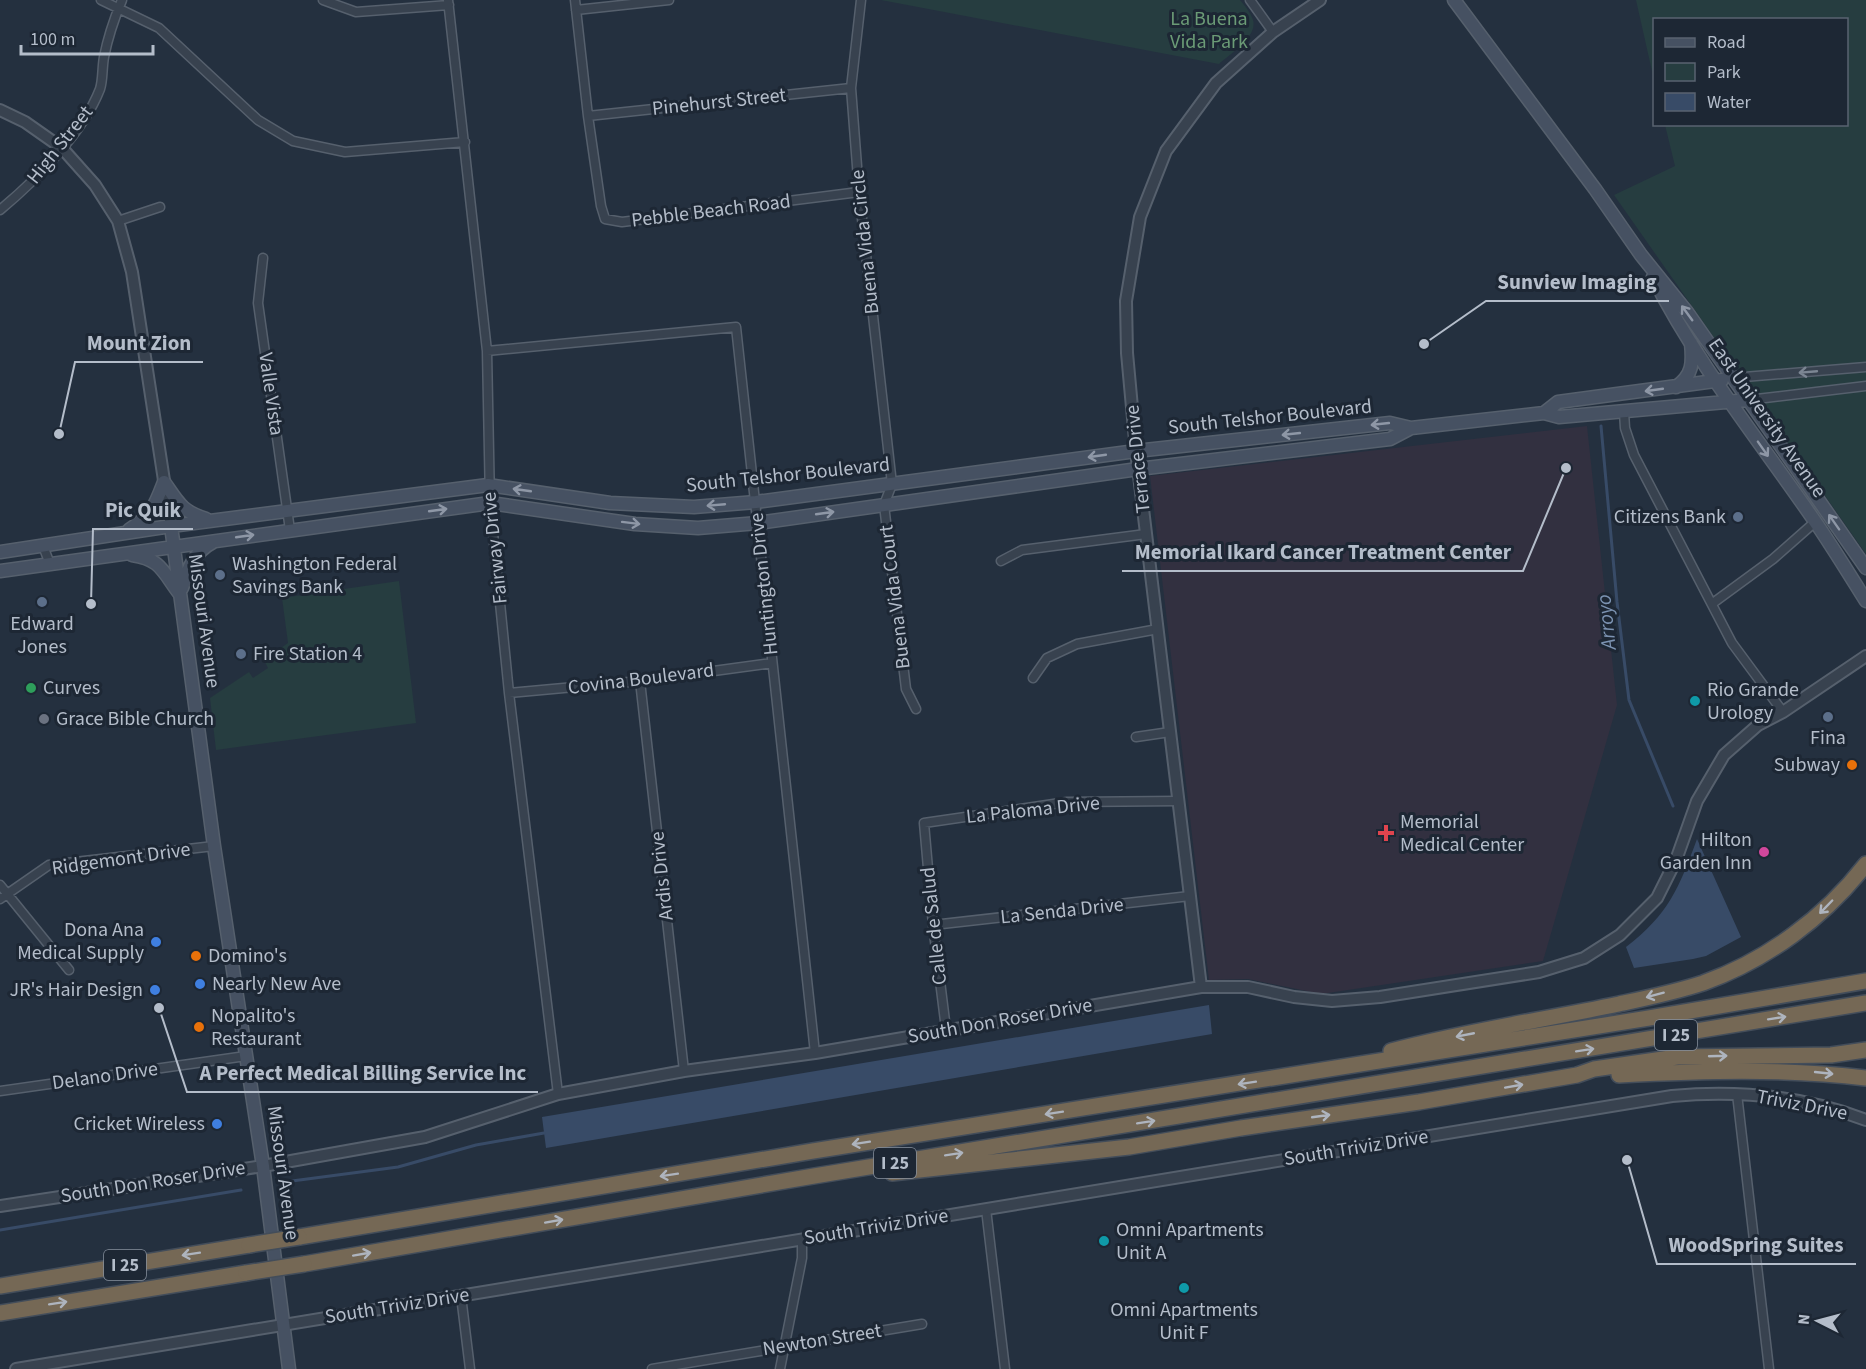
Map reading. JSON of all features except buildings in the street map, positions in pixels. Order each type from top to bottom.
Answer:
[{"type":"highway","points":[[1304,1074],[1409,1046],[1596,1009],[1703,982],[1751,961],[1788,939],[1817,916],[1866,864]]},
{"type":"highway","name":"I 25","points":[[0,1286],[825,1149],[1304,1074],[1866,981]]},
{"type":"highway","name":"I 25","points":[[0,1312],[304,1264],[742,1189],[1866,1004]]},
{"type":"highway","points":[[742,1189],[1129,1147],[1419,1102],[1677,1057],[1831,1055],[1866,1050]]},
{"type":"highway","points":[[1577,1075],[1740,1071],[1807,1072],[1866,1078]]},
{"type":"main road","name":"East University Avenue","points":[[1454,0],[1595,189],[1641,255],[1687,312],[1866,568]]},
{"type":"main road","name":"East University Avenue","points":[[1641,255],[1673,317],[1815,522],[1866,601]]},
{"type":"main road","points":[[1677,387],[1685,381],[1691,371],[1690,342]]},
{"type":"main road","name":"South Telshor Boulevard","points":[[1544,413],[1558,402],[1732,378]]},
{"type":"main road","name":"South Telshor Boulevard","points":[[0,552],[171,526],[488,485],[610,503],[694,507],[756,502],[1136,451],[1390,423],[1411,428],[1544,413],[1559,417],[1748,400]]},
{"type":"main road","points":[[1349,428],[1350,444]]},
{"type":"main road","name":"South Telshor Boulevard","points":[[0,571],[490,502],[635,524],[698,528],[758,523],[1138,469],[1390,439],[1411,428]]},
{"type":"main road","points":[[164,482],[180,507],[213,521]]},
{"type":"main road","points":[[124,533],[147,518],[156,504],[164,482]]},
{"type":"main road","name":"Missouri Avenue","points":[[171,526],[214,846],[263,1166],[289,1369]]},
{"type":"main road","points":[[180,593],[193,559],[204,547],[216,540]]},
{"type":"main road","points":[[122,553],[143,556],[157,562],[180,593]]},
{"type":"street","points":[[101,0],[121,4],[159,28],[258,120],[293,141],[345,152],[465,142]]},
{"type":"street","points":[[323,0],[356,12],[448,3]]},
{"type":"street","name":"Pebble Beach Road","points":[[575,0],[588,116],[601,206],[605,219],[622,222],[859,192]]},
{"type":"street","points":[[576,10],[669,0]]},
{"type":"street","name":"Buena Vida Circle","points":[[861,0],[851,88],[859,192],[892,484]]},
{"type":"street","points":[[1250,0],[1273,32]]},
{"type":"street","name":"Terrace Drive","points":[[1201,987],[1138,469],[1127,353],[1126,316],[1140,217],[1166,151],[1216,83],[1273,32],[1320,0]]},
{"type":"street","name":"Fairway Drive","points":[[448,3],[487,351],[488,485],[509,693],[558,1094]]},
{"type":"street","name":"High Street","points":[[0,210],[29,186],[62,148],[92,106],[101,87],[107,40],[121,4]]},
{"type":"street","name":"Pinehurst Street","points":[[588,116],[851,88]]},
{"type":"street","name":"Missouri Avenue","points":[[0,110],[26,122],[62,148],[95,185],[118,221],[132,272],[171,526]]},
{"type":"street","points":[[118,221],[160,207]]},
{"type":"street","name":"Valle Vista","points":[[263,258],[258,303],[290,530]]},
{"type":"street","name":"Huntington Drive","points":[[487,351],[736,327],[815,1053]]},
{"type":"street","name":"South Telshor Boulevard","points":[[1732,378],[1866,367]]},
{"type":"street","name":"South Telshor Boulevard","points":[[1748,400],[1866,386]]},
{"type":"street","points":[[1624,412],[1625,428],[1634,455],[1732,643],[1783,712]]},
{"type":"street","name":"Buena Vida Court","points":[[892,484],[884,505],[906,689],[916,709]]},
{"type":"street","points":[[1713,603],[1773,559],[1815,522]]},
{"type":"street","points":[[1001,561],[1022,550],[1146,534]]},
{"type":"street","points":[[43,546],[50,564]]},
{"type":"street","points":[[1033,678],[1047,658],[1077,644],[1158,629]]},
{"type":"street","name":"South Don Roser Drive","points":[[0,1206],[263,1166],[425,1137],[558,1094],[684,1071],[815,1053],[1201,987],[1248,987],[1294,997],[1332,1001],[1380,997],[1539,972],[1584,958],[1620,935],[1657,897],[1676,860],[1697,801],[1724,755],[1758,725],[1783,712],[1866,656]]},
{"type":"street","name":"Covina Boulevard","points":[[509,693],[640,681],[772,663]]},
{"type":"street","name":"Ardis Drive","points":[[640,681],[684,1071]]},
{"type":"street","points":[[1136,737],[1170,732]]},
{"type":"street","name":"La Paloma Drive","points":[[924,824],[1067,802],[1179,801]]},
{"type":"street","name":"Calle de Salud","points":[[924,824],[933,925],[946,1029]]},
{"type":"street","name":"Ridgemont Drive","points":[[3,896],[49,865],[214,846]]},
{"type":"street","points":[[0,885],[3,896],[69,970]]},
{"type":"street","name":"La Senda Drive","points":[[933,925],[1190,896]]},
{"type":"street","name":"Delano Drive","points":[[0,1090],[246,1056]]},
{"type":"street","points":[[1737,1094],[1769,1369]]},
{"type":"street","name":"Triviz Drive","points":[[1737,1094],[1778,1097],[1817,1105],[1866,1120]]},
{"type":"street","name":"South Triviz Drive","points":[[16,1369],[1637,1101],[1689,1095],[1737,1094]]},
{"type":"street","points":[[986,1209],[1005,1369]]},
{"type":"street","points":[[780,1369],[802,1258],[802,1239]]},
{"type":"street","points":[[461,1296],[470,1369]]},
{"type":"street","name":"Newton Street","points":[[652,1369],[922,1324]]},
{"type":"shaded area","name":"Memorial Medical Center","points":[[1587,426],[1617,705],[1543,961],[1321,994],[1248,979],[1209,980],[1150,476]]},
{"type":"green space","name":"La Buena Vida Park","points":[[881,0],[1240,0],[1251,15],[1253,26],[1242,45],[1219,64]]},
{"type":"green space","points":[[1636,0],[1866,0],[1866,554],[1614,195],[1675,166],[1665,126],[1848,126],[1848,18],[1653,18],[1653,76]]},
{"type":"green space","points":[[399,581],[416,723],[216,750],[210,698],[249,672],[253,678],[268,668],[264,660],[288,643],[282,598]]},
{"type":"water","points":[[1697,839],[1741,937],[1706,956],[1634,968],[1626,947],[1653,923],[1671,899]]},
{"type":"water","points":[[1209,1005],[1212,1034],[546,1148],[542,1117]]},
{"type":"waterway","name":"Arroyo","points":[[1601,426],[1617,602],[1629,700],[1673,806]]},
{"type":"waterway","points":[[292,1181],[398,1167],[476,1145],[544,1133]]},
{"type":"waterway","points":[[0,1230],[241,1190]]},
{"type":"place","name":"Sunview Imaging","points":[[1424,344]]},
{"type":"place","name":"Mount Zion","points":[[59,434]]},
{"type":"place","name":"Memorial Ikard Cancer Treatment Center","points":[[1566,468]]},
{"type":"place","name":"Citizens Bank","points":[[1738,517]]},
{"type":"place","name":"Washington Federal Savings Bank","points":[[220,575]]},
{"type":"place","name":"Edward Jones","points":[[42,602]]},
{"type":"place","name":"Pic Quik","points":[[91,604]]},
{"type":"place","name":"Fire Station 4","points":[[241,654]]},
{"type":"place","name":"Curves","points":[[31,688]]},
{"type":"place","name":"Rio Grande Urology","points":[[1695,701]]},
{"type":"place","name":"Fina","points":[[1828,717]]},
{"type":"place","name":"Grace Bible Church","points":[[44,719]]},
{"type":"place","name":"Subway","points":[[1852,765]]},
{"type":"place","name":"Memorial Medical Center","points":[[1386,833]]},
{"type":"place","name":"Hilton Garden Inn","points":[[1764,852]]},
{"type":"place","name":"Dona Ana Medical Supply","points":[[156,942]]},
{"type":"place","name":"Domino's","points":[[196,956]]},
{"type":"place","name":"Nearly New Ave","points":[[200,984]]},
{"type":"place","name":"JR's Hair Design","points":[[155,990]]},
{"type":"place","name":"A Perfect Medical Billing Service Inc","points":[[159,1008]]},
{"type":"place","name":"Nopalito's Restaurant","points":[[199,1027]]},
{"type":"place","name":"Cricket Wireless","points":[[217,1124]]},
{"type":"place","name":"WoodSpring Suites","points":[[1627,1160]]},
{"type":"place","name":"Omni Apartments Unit A","points":[[1104,1241]]},
{"type":"place","name":"Omni Apartments Unit F","points":[[1184,1288]]}]
